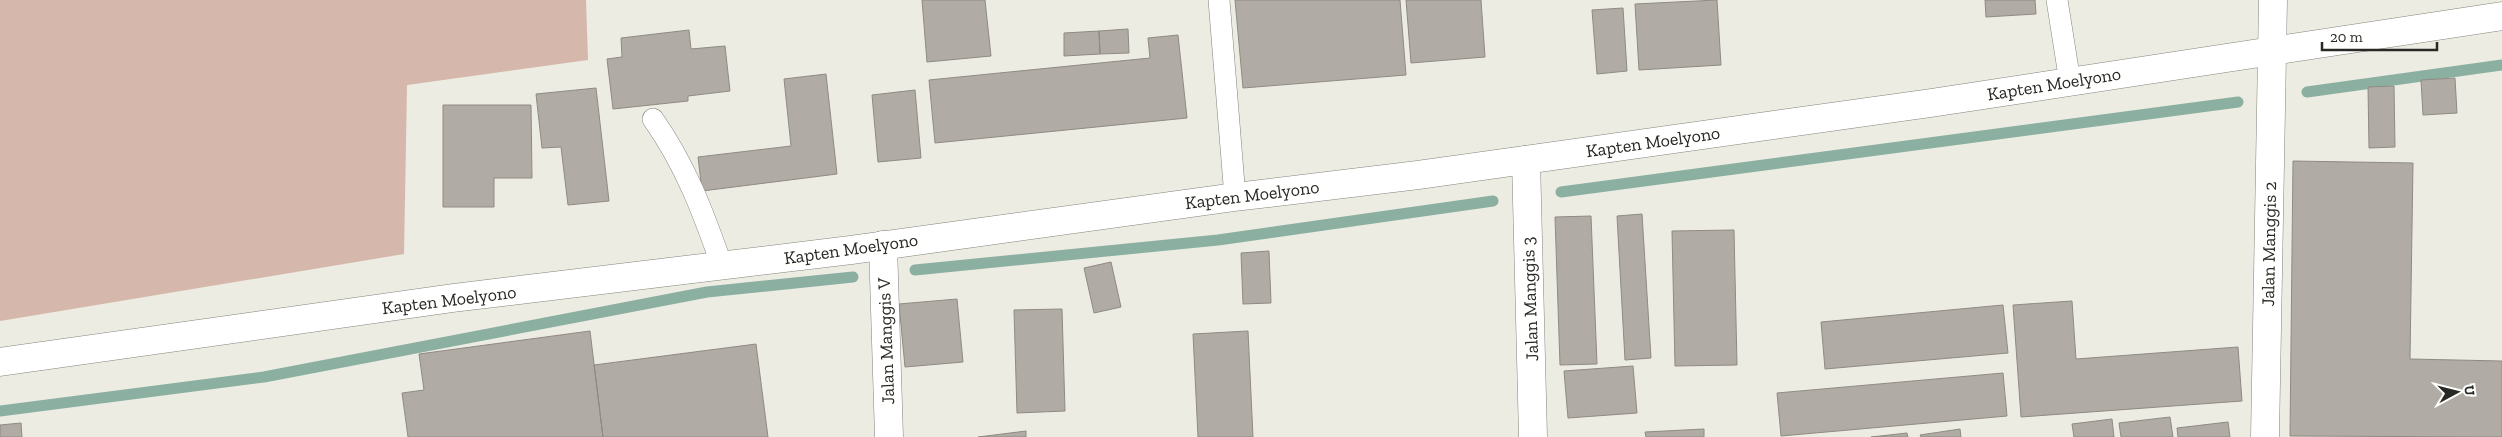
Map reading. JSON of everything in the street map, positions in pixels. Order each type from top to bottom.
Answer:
[{"type":"street","name":"Jalan Manggis 2","points":[[2266,437],[2273,0]]},
{"type":"street","name":"Kapten Moelyono","points":[[0,362],[453,298],[722,266],[1235,196],[1526,160],[2070,82],[2502,16]]},
{"type":"street","name":"Jalan Manggis 3","points":[[1526,160],[1534,437]]},
{"type":"street","name":"Jalan Manggis V","points":[[883,245],[889,437]]},
{"type":"lane","points":[[1219,0],[1235,196]]},
{"type":"lane","points":[[2056,0],[2070,82]]},
{"type":"lane","points":[[653,119],[671,145],[695,191],[722,266]]},
{"type":"shaded area","points":[[0,0],[586,0],[588,60],[407,85],[404,254],[0,321]]},
{"type":"building","points":[[922,0],[985,0],[991,56],[927,62]]},
{"type":"building","points":[[1235,0],[1400,0],[1406,75],[1243,88]]},
{"type":"building","points":[[1406,0],[1481,0],[1485,57],[1411,63]]},
{"type":"building","points":[[1717,0],[1721,65],[1639,70],[1635,4]]},
{"type":"building","points":[[1985,0],[2035,0],[2036,14],[1986,17]]},
{"type":"building","points":[[1623,8],[1627,71],[1597,74],[1592,10]]},
{"type":"building","points":[[1128,29],[1129,53],[1100,54],[1099,31]]},
{"type":"building","points":[[689,30],[691,49],[725,46],[730,91],[688,96],[688,101],[613,109],[607,59],[622,57],[621,38]]},
{"type":"building","points":[[1099,31],[1100,54],[1064,56],[1064,33]]},
{"type":"building","points":[[1178,35],[1187,118],[935,143],[929,80],[1150,58],[1148,38]]},
{"type":"building","points":[[826,74],[837,174],[702,191],[698,157],[791,146],[784,79]]},
{"type":"building","points":[[2455,78],[2457,113],[2423,115],[2421,80]]},
{"type":"building","points":[[2394,86],[2395,147],[2369,148],[2368,87]]},
{"type":"building","points":[[596,88],[609,201],[568,205],[561,147],[542,148],[536,94]]},
{"type":"building","points":[[915,90],[921,158],[878,162],[872,95]]},
{"type":"building","points":[[443,105],[531,105],[532,178],[494,178],[494,207],[443,207]]},
{"type":"building","points":[[2293,161],[2413,163],[2410,359],[2502,361],[2502,437],[2290,436]]},
{"type":"building","points":[[1642,214],[1651,358],[1625,360],[1617,216]]},
{"type":"building","points":[[1591,216],[1597,364],[1560,365],[1555,217]]},
{"type":"building","points":[[1734,230],[1737,365],[1675,366],[1672,231]]},
{"type":"building","points":[[1269,251],[1271,303],[1243,304],[1241,253]]},
{"type":"building","points":[[1111,262],[1121,307],[1094,313],[1084,268]]},
{"type":"building","points":[[957,299],[963,362],[905,367],[899,304]]},
{"type":"building","points":[[2072,301],[2076,359],[2238,347],[2242,401],[2021,417],[2013,305]]},
{"type":"building","points":[[2003,305],[2008,353],[1825,369],[1821,322]]},
{"type":"building","points":[[1062,309],[1065,411],[1017,413],[1014,310]]},
{"type":"building","points":[[590,331],[603,437],[408,437],[402,393],[424,390],[419,354]]},
{"type":"building","points":[[1248,331],[1253,437],[1198,437],[1193,334]]},
{"type":"building","points":[[756,344],[768,437],[603,437],[594,365]]},
{"type":"building","points":[[1633,366],[1637,413],[1568,418],[1564,371]]},
{"type":"building","points":[[2003,373],[2007,416],[1781,436],[1777,393]]},
{"type":"building","points":[[2170,417],[2173,437],[2121,437],[2119,423]]},
{"type":"building","points":[[2112,419],[2114,437],[2074,437],[2072,424]]},
{"type":"building","points":[[2228,422],[2230,437],[2178,437],[2177,428]]},
{"type":"building","points":[[21,423],[22,437],[0,437],[0,425]]},
{"type":"building","points":[[1704,429],[1704,437],[1646,437],[1645,432]]},
{"type":"building","points":[[1960,429],[1961,437],[1921,437],[1920,435]]},
{"type":"building","points":[[1026,431],[1026,437],[978,437]]},
{"type":"building","points":[[1907,433],[1908,437],[1871,437]]},
{"type":"waterway","points":[[2307,92],[2502,65]]},
{"type":"waterway","points":[[1561,192],[2238,102]]},
{"type":"waterway","points":[[915,270],[1218,240],[1493,201]]},
{"type":"waterway","points":[[0,411],[264,377],[707,292],[853,277]]}]
